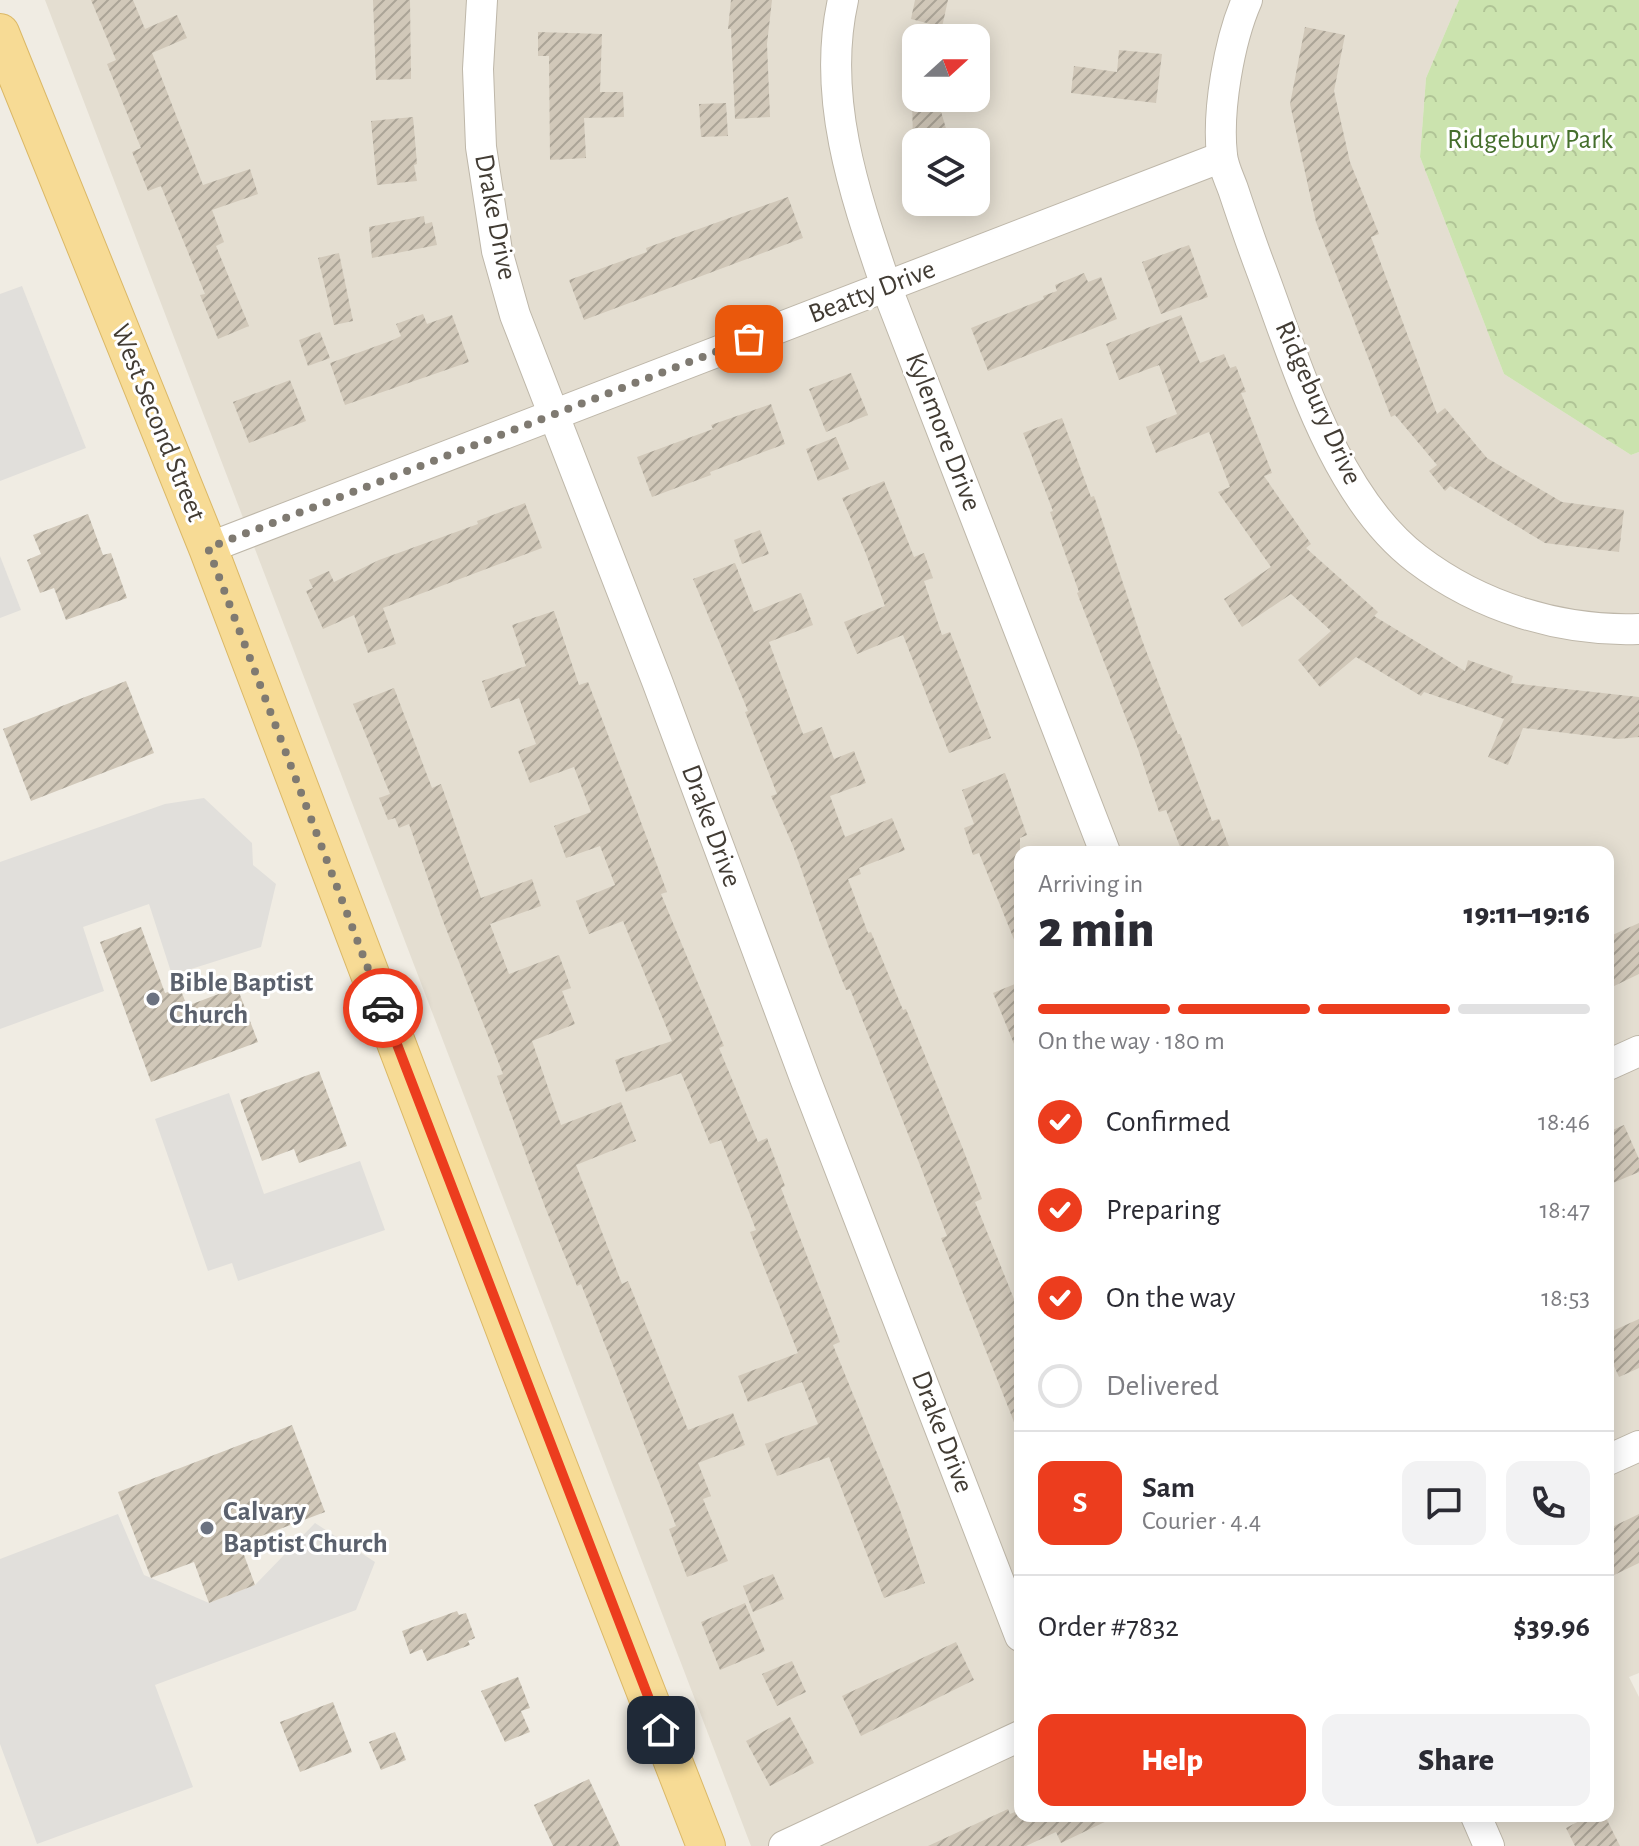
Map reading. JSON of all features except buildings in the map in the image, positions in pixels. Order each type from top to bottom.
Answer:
[{"type":"main road","name":"West Second Street","points":[[0,33],[208,548],[522,1374],[706,1846]]},
{"type":"street","name":"Drake Drive","points":[[482,0],[478,69],[485,187],[497,251],[515,315],[1014,1620]]},
{"type":"street","name":"Kylemore Drive","points":[[843,0],[837,51],[838,106],[846,160],[858,206],[886,286],[1103,846]]},
{"type":"street","name":"Ridgebury Drive","points":[[1247,0],[1221,106],[1222,157],[1330,445],[1355,490],[1382,526],[1426,565],[1510,609],[1546,620],[1586,627],[1639,629]]},
{"type":"street","name":"Beatty Drive","points":[[208,548],[1222,157]]},
{"type":"street","points":[[1614,1062],[1639,1051]]},
{"type":"street","points":[[1614,1457],[1639,1446]]},
{"type":"street","points":[[784,1846],[1014,1739]]},
{"type":"street","points":[[1479,1822],[1489,1846]]},
{"type":"shaded area","points":[[45,0],[1459,0],[1426,78],[1420,157],[1504,374],[1631,455],[1639,452],[1639,1673],[1629,1677],[1639,1697],[1639,1846],[751,1846]]},
{"type":"shaded area","points":[[22,286],[86,448],[0,481],[0,294]]},
{"type":"shaded area","points":[[0,556],[21,610],[0,618]]},
{"type":"shaded area","points":[[204,798],[252,843],[253,865],[276,884],[261,947],[172,975],[149,904],[83,927],[104,991],[0,1029],[0,862],[165,804]]},
{"type":"shaded area","points":[[229,1093],[264,1194],[360,1161],[385,1230],[238,1281],[232,1263],[208,1271],[155,1119]]},
{"type":"shaded area","points":[[118,1514],[144,1575],[209,1603],[255,1585],[315,1523],[375,1562],[356,1610],[155,1685],[193,1787],[37,1844],[0,1744],[0,1559]]},
{"type":"green space","name":"Ridgebury Park","points":[[1459,0],[1639,0],[1639,452],[1631,455],[1504,374],[1420,157],[1426,78]]},
{"type":"way so far","points":[[383,1008],[208,548],[749,339]]},
{"type":"place","name":"Bible Baptist Church","points":[[153,999]]},
{"type":"place","name":"Calvary Baptist Church","points":[[207,1528]]},
{"type":"route","points":[[383,1008],[661,1730]]}]
